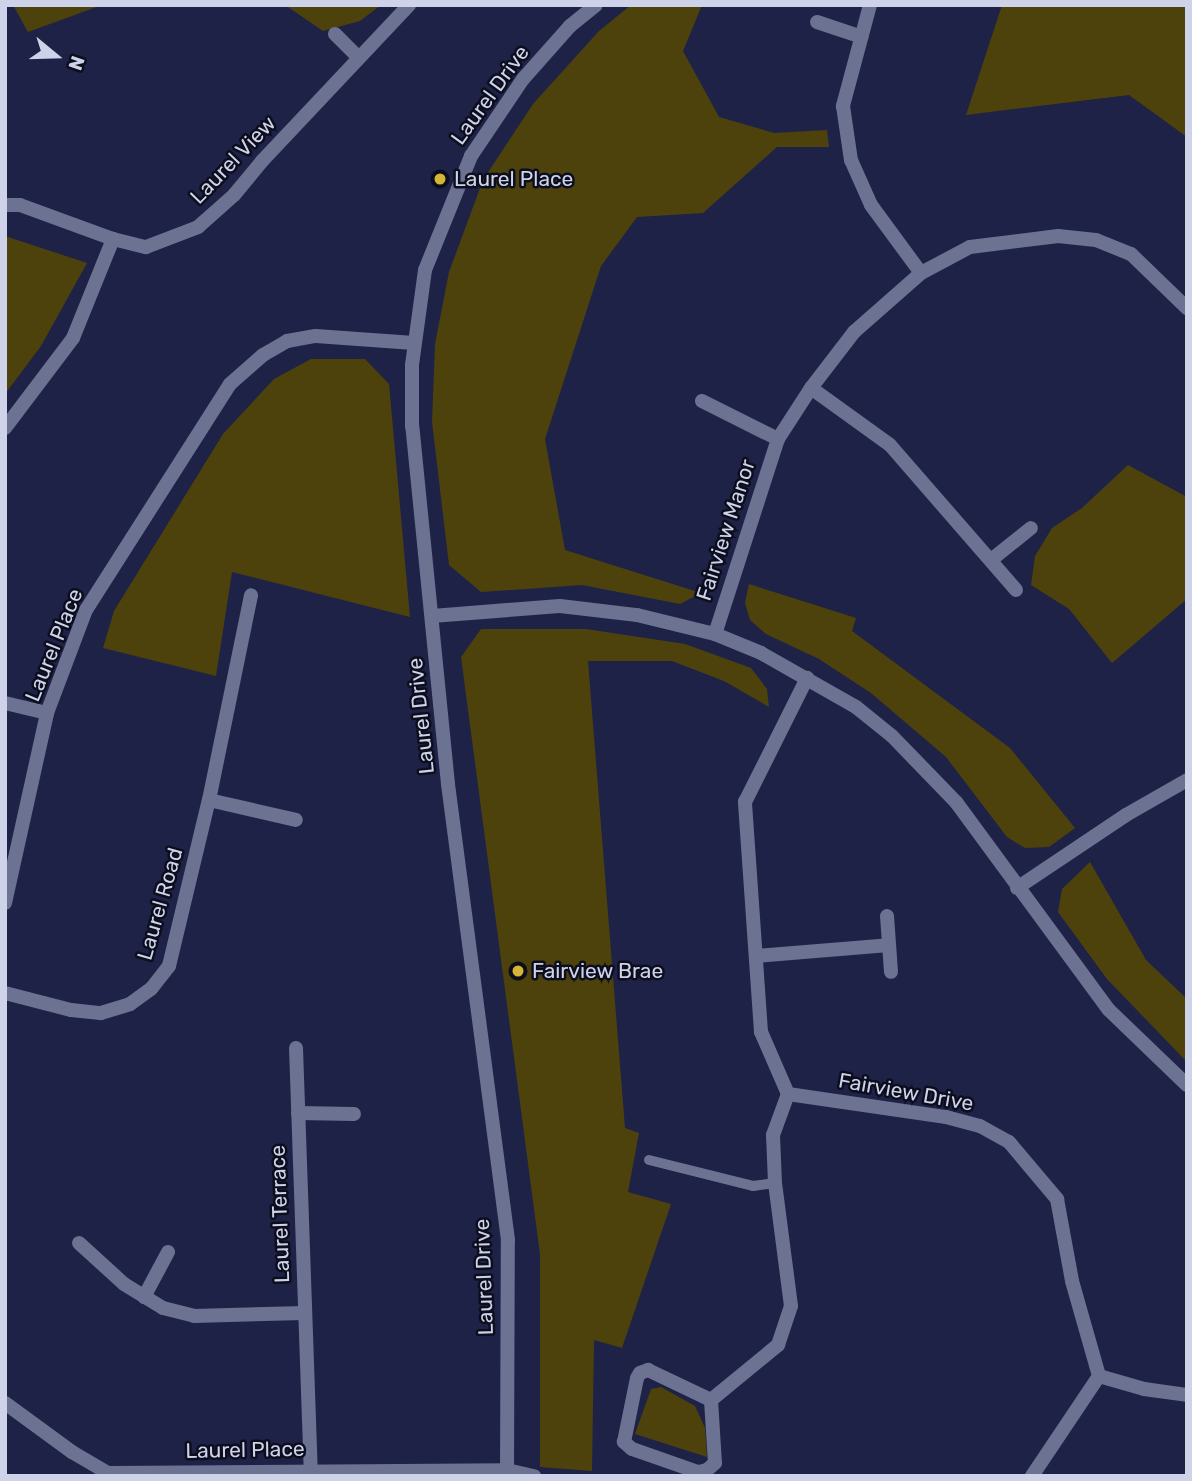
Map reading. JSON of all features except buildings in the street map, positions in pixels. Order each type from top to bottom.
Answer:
[{"type":"street","name":"Laurel View","points":[[5,205],[20,205],[113,239],[146,247],[198,227],[234,195],[358,57],[409,5]]},
{"type":"street","name":"Laurel Drive","points":[[507,1473],[508,1240],[448,784],[412,426],[414,343],[425,270],[471,156],[523,79],[570,26],[596,5]]},
{"type":"street","points":[[870,5],[843,106],[851,160],[871,205],[920,273]]},
{"type":"street","points":[[817,22],[862,37]]},
{"type":"street","points":[[335,34],[358,57]]},
{"type":"street","name":"Fairview Manor","points":[[715,634],[778,439],[811,388],[855,332],[920,273],[970,247],[1058,236],[1096,240],[1131,254],[1187,308]]},
{"type":"street","points":[[5,428],[74,338],[113,239]]},
{"type":"street","name":"Laurel Place","points":[[5,903],[47,713],[86,610],[230,384],[263,355],[287,341],[316,335],[414,343]]},
{"type":"street","points":[[811,388],[890,445],[1016,590]]},
{"type":"street","name":"Fairview Manor","points":[[702,401],[778,439]]},
{"type":"street","points":[[991,560],[1031,528]]},
{"type":"street","name":"Laurel Road","points":[[5,993],[71,1010],[102,1013],[130,1004],[151,989],[169,966],[209,800],[251,594]]},
{"type":"street","points":[[432,615],[560,606],[637,615],[715,634],[761,653],[856,707],[892,736],[956,802],[1109,1010],[1187,1085]]},
{"type":"street","points":[[711,1400],[778,1345],[791,1306],[775,1184],[774,1135],[788,1094],[761,1032],[745,802],[807,678]]},
{"type":"street","points":[[5,703],[47,713]]},
{"type":"street","points":[[1017,888],[1126,815],[1187,780]]},
{"type":"street","points":[[209,800],[296,820]]},
{"type":"street","points":[[887,916],[891,972]]},
{"type":"street","points":[[756,956],[889,945]]},
{"type":"street","name":"Laurel Terrace","points":[[296,1048],[311,1469]]},
{"type":"street","name":"Fairview Drive","points":[[788,1094],[946,1117],[980,1126],[1009,1142],[1057,1199],[1072,1281],[1099,1376]]},
{"type":"street","points":[[298,1113],[354,1114]]},
{"type":"street","name":"Laurel Terrace","points":[[79,1243],[124,1284],[163,1308],[194,1317],[304,1313]]},
{"type":"street","points":[[144,1297],[169,1252]]},
{"type":"street","points":[[648,1370],[711,1400],[715,1463],[707,1471],[698,1472],[632,1449],[624,1442],[640,1373],[648,1370]]},
{"type":"street","points":[[1032,1476],[1099,1376],[1144,1389],[1187,1395]]},
{"type":"street","name":"Laurel Place","points":[[5,1403],[72,1452],[108,1474],[311,1469],[507,1473],[534,1476]]},
{"type":"lane","points":[[649,1160],[753,1186],[775,1184]]},
{"type":"shaded area","points":[[13,5],[102,5],[28,32]]},
{"type":"shaded area","points":[[285,5],[381,5],[360,21],[323,31]]},
{"type":"shaded area","points":[[631,5],[702,5],[683,51],[719,117],[774,133],[827,130],[829,147],[777,147],[703,213],[637,217],[601,266],[545,439],[565,550],[701,593],[680,604],[582,585],[481,592],[449,565],[432,422],[435,344],[449,272],[483,180],[533,104],[599,31]]},
{"type":"shaded area","points":[[1002,5],[1187,5],[1187,137],[1129,95],[966,115]]},
{"type":"shaded area","points":[[5,236],[87,263],[41,346],[5,394]]},
{"type":"shaded area","points":[[311,359],[365,359],[389,384],[410,617],[232,572],[216,676],[103,648],[114,611],[223,434],[274,379]]},
{"type":"shaded area","points":[[1128,465],[1187,497],[1187,599],[1112,663],[1069,609],[1031,585],[1035,556],[1052,528],[1082,508]]},
{"type":"shaded area","points":[[749,584],[856,618],[852,631],[1010,748],[1075,828],[1049,847],[1025,848],[1007,837],[946,757],[871,693],[819,659],[766,634],[750,620],[745,603]]},
{"type":"shaded area","points":[[481,629],[586,629],[685,644],[751,668],[767,689],[769,707],[724,681],[672,661],[588,661],[625,1128],[639,1133],[628,1192],[671,1204],[622,1348],[594,1340],[592,1471],[540,1467],[540,1254],[461,657]]},
{"type":"shaded area","points":[[1090,862],[1146,960],[1187,999],[1187,1062],[1107,979],[1058,912],[1062,889]]},
{"type":"shaded area","points":[[661,1387],[695,1406],[705,1428],[707,1457],[635,1434],[651,1389]]},
{"type":"place","name":"Laurel Place","points":[[440,179]]},
{"type":"place","name":"Fairview Brae","points":[[518,971]]}]
